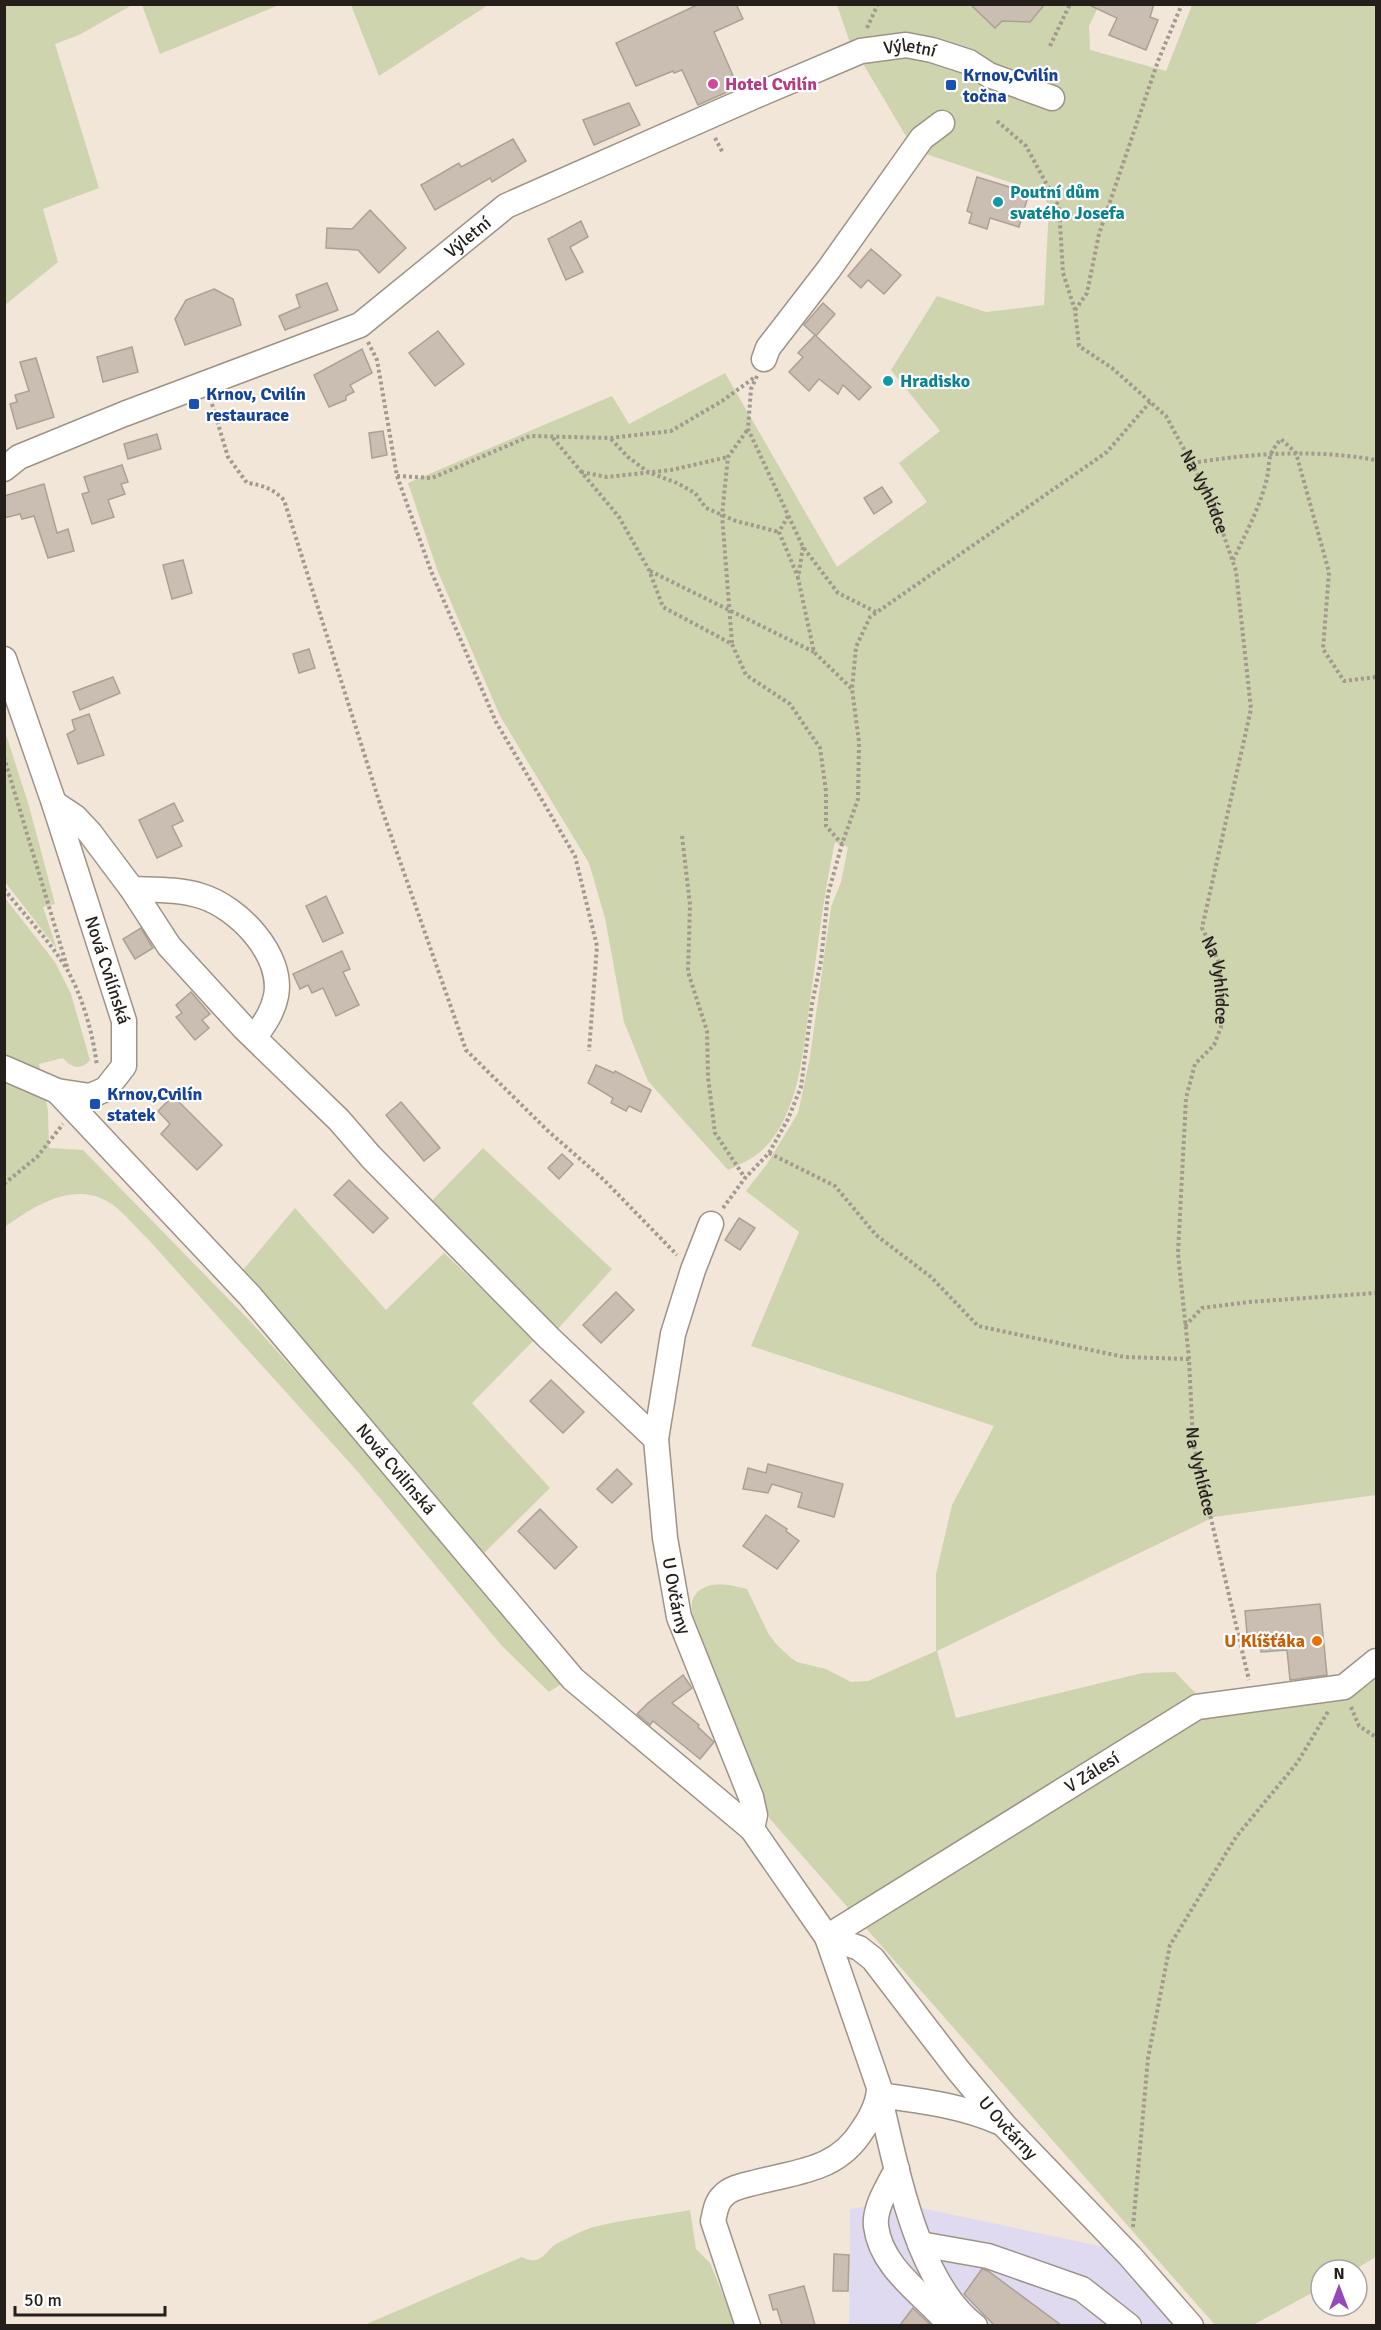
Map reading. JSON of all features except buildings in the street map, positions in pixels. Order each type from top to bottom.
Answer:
[{"type":"street","name":"Výletní","points":[[4,469],[19,457],[124,414],[360,326],[506,206],[861,51],[906,45],[969,62],[990,75],[1052,98]]},
{"type":"street","points":[[760,367],[768,348],[829,269],[922,138],[942,123]]},
{"type":"street","name":"Nová Cvilínská","points":[[4,659],[54,803],[124,1021],[124,1066],[106,1089],[82,1102]]},
{"type":"street","points":[[54,803],[75,817],[90,833],[132,889],[169,946],[244,1028],[339,1120],[370,1157],[549,1338],[656,1440]]},
{"type":"street","points":[[132,889],[187,892],[204,896],[237,915],[258,937],[269,957],[276,977],[277,994],[272,1012],[255,1037]]},
{"type":"street","name":"Nová Cvilínská","points":[[4,1068],[82,1102],[250,1296],[573,1679],[752,1829]]},
{"type":"street","name":"U Ovčárny","points":[[711,1224],[672,1334],[656,1440],[665,1538],[679,1617],[751,1797],[755,1815],[752,1829]]},
{"type":"street","points":[[1344,1687],[1377,1661]]},
{"type":"street","name":"V Zálesí","points":[[827,1937],[1197,1707],[1344,1687]]},
{"type":"street","points":[[752,1829],[827,1937],[879,2087],[897,2169],[920,2244],[947,2297],[975,2325]]},
{"type":"street","name":"U Ovčárny","points":[[827,1937],[859,1948],[873,1959],[958,2070],[1004,2125],[1130,2256],[1191,2325]]},
{"type":"street","points":[[944,2103],[953,2093],[958,2070]]},
{"type":"street","points":[[879,2095],[944,2103],[979,2113],[1004,2125]]},
{"type":"street","points":[[748,2325],[713,2221],[717,2206],[723,2196],[737,2187],[829,2163],[847,2151],[872,2116],[879,2095]]},
{"type":"street","points":[[897,2169],[879,2208],[876,2225],[884,2250],[897,2271],[951,2325]]},
{"type":"street","points":[[920,2244],[988,2256],[1082,2289],[1129,2325]]},
{"type":"path","points":[[1050,46],[1071,4]]},
{"type":"path","points":[[1075,310],[1087,293],[1099,234],[1158,61],[1182,4]]},
{"type":"path","name":"Na Vyhlídce","points":[[997,121],[1026,146],[1059,207],[1064,273],[1075,310],[1079,346],[1112,368],[1166,416],[1212,501],[1236,571],[1251,709],[1202,928],[1218,960],[1222,1000],[1221,1027],[1214,1046],[1195,1064],[1186,1098],[1178,1253],[1193,1442],[1254,1698]]},
{"type":"path","points":[[716,140],[723,153]]},
{"type":"path","points":[[360,326],[377,360],[397,476],[430,571],[496,722],[575,856],[597,946],[589,1052]]},
{"type":"path","points":[[397,476],[432,478],[530,436],[610,438],[671,431],[722,401],[760,367]]},
{"type":"path","points":[[760,367],[751,389],[747,429],[728,457],[722,515],[732,644],[746,675],[790,704],[820,748],[826,791],[826,826],[842,844]]},
{"type":"path","points":[[206,383],[228,457],[247,483],[268,487],[284,500],[381,807],[466,1050],[547,1130],[604,1180],[693,1270]]},
{"type":"path","points":[[711,1224],[745,1178],[769,1153],[788,1119],[801,1087],[812,1004],[821,961],[828,894],[858,799],[859,742],[852,689],[856,647],[870,617],[1107,452],[1150,402]]},
{"type":"path","points":[[747,429],[803,546],[838,593],[876,612]]},
{"type":"path","points":[[553,438],[619,517],[649,570],[663,607],[732,644]]},
{"type":"path","points":[[610,438],[628,457],[648,472],[695,493],[706,508],[736,521],[779,532]]},
{"type":"path","points":[[1233,561],[1251,523],[1266,481],[1270,453],[1281,439],[1296,453],[1329,572],[1323,649],[1344,681],[1377,677]]},
{"type":"path","points":[[1191,463],[1270,453],[1344,454],[1377,460]]},
{"type":"path","points":[[581,472],[607,477],[671,470],[728,457]]},
{"type":"path","points":[[779,532],[788,515]]},
{"type":"path","points":[[779,532],[798,578],[814,652]]},
{"type":"path","points":[[798,578],[803,546]]},
{"type":"path","points":[[649,570],[814,652],[852,689]]},
{"type":"path","points":[[4,757],[69,973],[82,1005],[98,1068],[82,1102],[37,1157],[4,1184]]},
{"type":"path","points":[[682,836],[690,905],[688,972],[707,1031],[708,1077],[715,1133],[745,1178]]},
{"type":"path","points":[[4,889],[69,973]]},
{"type":"path","points":[[769,1153],[835,1186],[876,1235],[931,1277],[978,1326],[1124,1357],[1188,1359]]},
{"type":"path","points":[[1184,1326],[1202,1308],[1249,1302],[1377,1293]]},
{"type":"path","points":[[1344,1687],[1359,1726],[1377,1737]]},
{"type":"path","points":[[1130,2256],[1148,2058],[1170,1945],[1236,1837],[1297,1763],[1344,1687]]},
{"type":"shaded area","points":[[893,2202],[1109,2248],[1182,2326],[849,2326],[850,2209]]},
{"type":"green space","points":[[5,4],[132,5],[79,35],[55,44],[99,188],[43,209],[58,262],[5,305]]},
{"type":"green space","points":[[142,4],[279,5],[160,54]]},
{"type":"green space","points":[[351,5],[488,5],[379,76]]},
{"type":"green space","points":[[837,5],[1099,5],[1089,26],[1090,50],[1166,71],[1192,5],[1376,5],[1376,1495],[1214,1517],[937,1651],[956,1718],[1142,1673],[1175,1672],[1211,1709],[1376,1671],[1376,2257],[1369,2261],[1369,2258],[1309,2258],[1309,2295],[1253,2325],[1215,2325],[770,1819],[693,1621],[692,1602],[701,1589],[724,1585],[747,1589],[768,1633],[790,1657],[797,1662],[826,1669],[851,1682],[868,1681],[936,1651],[936,1574],[952,1505],[994,1426],[751,1346],[799,1232],[746,1191],[767,1164],[798,1113],[810,1057],[831,907],[841,882],[848,847],[835,842],[802,1056],[791,1103],[785,1118],[767,1146],[750,1159],[728,1170],[648,1081],[624,1022],[605,918],[589,863],[500,716],[438,572],[408,483],[612,396],[629,424],[725,373],[837,567],[927,502],[899,463],[940,431],[891,370],[937,296],[986,312],[1044,305],[1049,206],[1042,193],[920,152],[910,143],[849,40]]},
{"type":"green space","points":[[4,728],[29,806],[55,904],[43,907],[57,949],[5,882]]},
{"type":"green space","points":[[5,898],[55,962],[71,994],[90,1060],[80,1067],[69,1064],[63,1058],[39,1064],[48,1111],[49,1148],[83,1150],[250,1321],[370,1455],[494,1605],[566,1681],[549,1692],[502,1646],[358,1472],[147,1238],[115,1206],[96,1197],[82,1194],[69,1195],[41,1204],[5,1227]]},
{"type":"green space","points":[[483,1148],[612,1269],[555,1332],[427,1206]]},
{"type":"green space","points":[[295,1208],[386,1310],[444,1253],[535,1339],[472,1403],[550,1488],[479,1558],[243,1270]]},
{"type":"green space","points":[[690,2210],[696,2249],[710,2263],[736,2326],[362,2326],[522,2257],[529,2260],[539,2259],[555,2245],[590,2228]]},
{"type":"place","name":"Hotel Cvilín","points":[[713,84]]},
{"type":"place","name":"Krnov,Cvilín točna","points":[[951,85]]},
{"type":"place","name":"Poutní dům svatého Josefa","points":[[998,202]]},
{"type":"place","name":"Hradisko","points":[[888,381]]},
{"type":"place","name":"Krnov, Cvilín restaurace","points":[[194,404]]},
{"type":"place","name":"Krnov,Cvilín statek","points":[[95,1104]]},
{"type":"place","name":"U Klíšťáka","points":[[1317,1641]]}]
